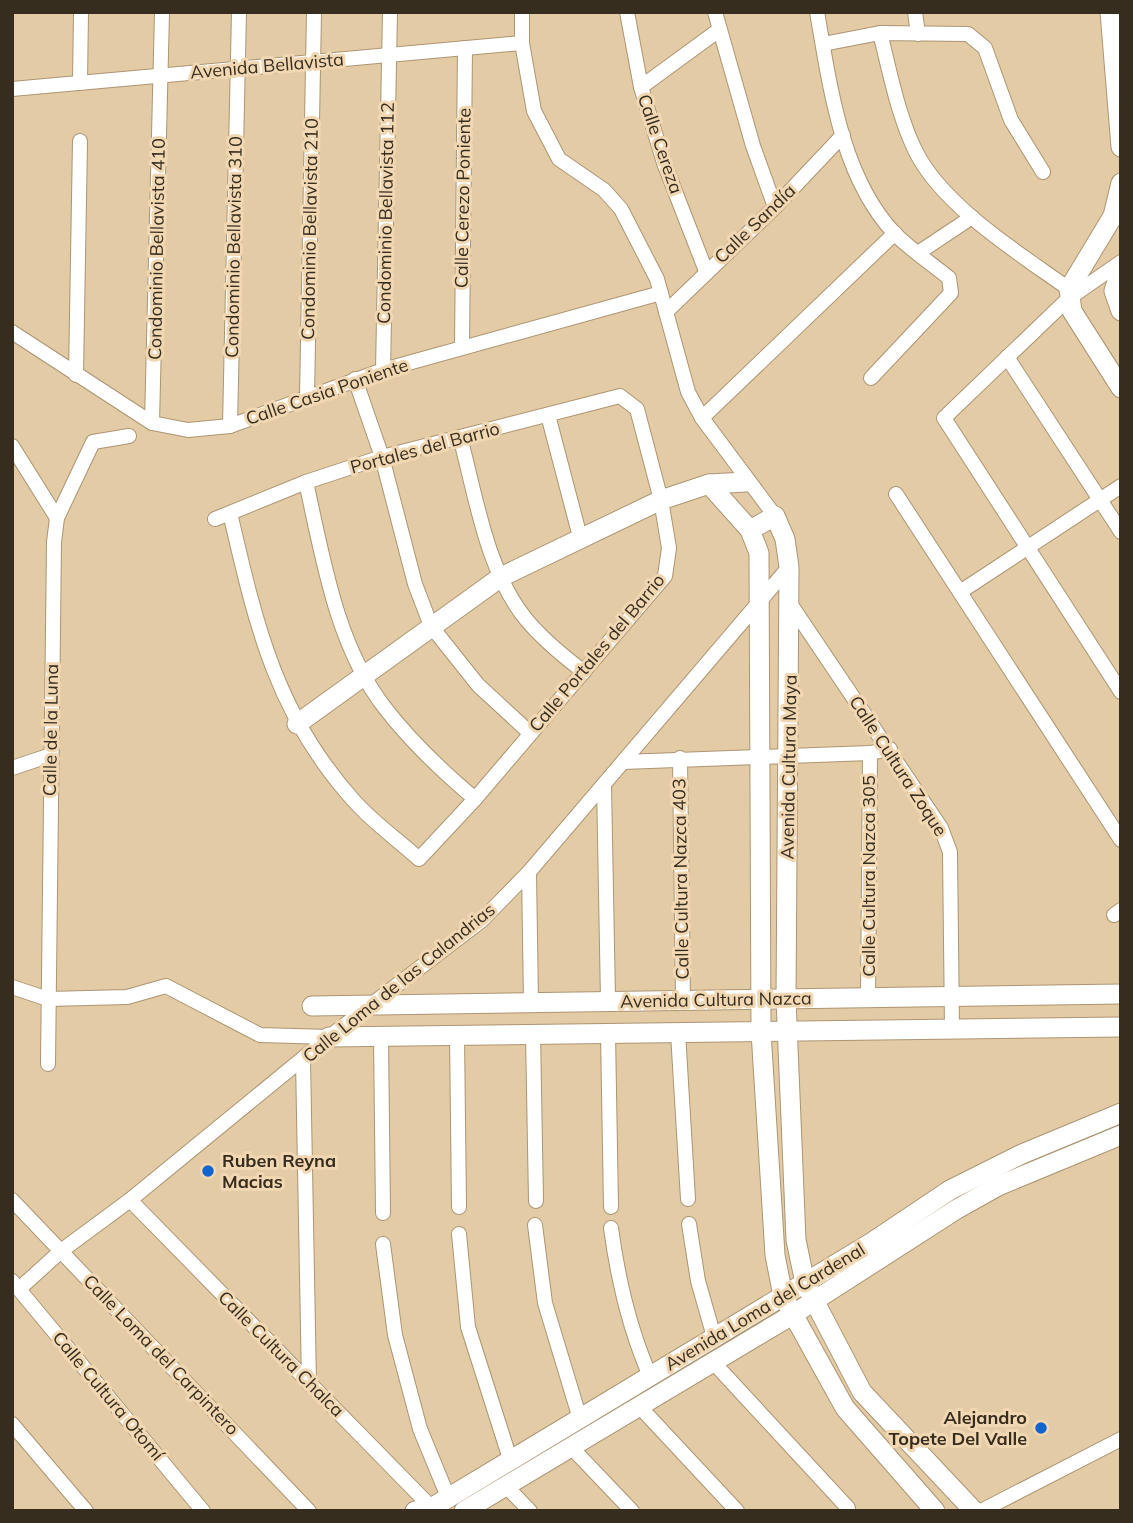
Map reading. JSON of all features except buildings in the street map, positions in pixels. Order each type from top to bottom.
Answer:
[{"type":"street","points":[[80,83],[81,12]]},
{"type":"street","name":"Condominio Bellavista 410","points":[[152,423],[162,12]]},
{"type":"street","name":"Condominio Bellavista 310","points":[[230,426],[239,12]]},
{"type":"street","name":"Condominio Bellavista 210","points":[[307,397],[314,12]]},
{"type":"street","name":"Condominio Bellavista 112","points":[[383,370],[390,12]]},
{"type":"street","name":"Avenida Cultura Maya","points":[[523,12],[522,43],[534,111],[559,159],[604,190],[621,209],[661,293],[688,392],[702,418],[746,482],[775,516],[785,539],[791,605],[786,999],[796,1240],[805,1283],[862,1392],[974,1511]]},
{"type":"street","name":"Calle Cereza","points":[[627,12],[641,87],[664,163],[706,271]]},
{"type":"street","points":[[715,12],[775,207]]},
{"type":"street","points":[[817,12],[843,135],[865,192],[895,233],[949,278],[951,293],[871,378]]},
{"type":"street","points":[[915,12],[918,34]]},
{"type":"street","points":[[1110,12],[1121,147]]},
{"type":"street","points":[[641,87],[719,30]]},
{"type":"street","points":[[823,44],[880,33],[968,34],[985,48],[1011,120],[1042,172]]},
{"type":"street","points":[[880,33],[917,153],[948,193],[972,217],[1068,294],[1072,310],[1121,388]]},
{"type":"street","name":"Avenida Bellavista","points":[[12,89],[522,43]]},
{"type":"street","name":"Calle Cerezo Poniente","points":[[462,347],[465,48]]},
{"type":"street","name":"Calle Sandía","points":[[666,312],[775,207],[843,135]]},
{"type":"street","points":[[76,375],[80,141]]},
{"type":"street","points":[[1121,183],[1113,216],[1068,294],[944,418],[1121,692]]},
{"type":"street","points":[[918,253],[972,217]]},
{"type":"street","points":[[702,418],[895,233]]},
{"type":"street","points":[[1068,294],[1121,262]]},
{"type":"street","points":[[1121,269],[1114,291],[1121,311]]},
{"type":"street","name":"Calle Casia Poniente","points":[[12,332],[152,423],[188,430],[230,426],[383,370],[661,293]]},
{"type":"street","points":[[1007,357],[1121,532]]},
{"type":"street","points":[[355,379],[382,457],[415,584],[431,626],[478,685],[530,733]]},
{"type":"street","name":"Portales del Barrio","points":[[215,519],[306,482],[382,457],[620,396],[637,409]]},
{"type":"street","name":"Calle Portales del Barrio","points":[[297,724],[356,804],[419,859],[475,799],[666,576],[669,548],[661,500],[637,409]]},
{"type":"street","points":[[548,415],[580,537]]},
{"type":"street","name":"Calle de la Luna","points":[[48,1064],[57,518],[93,442],[129,436]]},
{"type":"street","points":[[460,437],[483,526],[501,578],[524,617],[563,656],[584,672]]},
{"type":"street","points":[[12,446],[57,518]]},
{"type":"street","points":[[306,482],[334,604],[365,675],[383,706],[429,760],[475,799]]},
{"type":"street","points":[[230,513],[271,669],[297,724],[501,578],[580,537],[661,500],[709,484],[746,482]]},
{"type":"street","name":"Avenida Cultura Maya","points":[[709,484],[750,530],[759,553],[761,1032],[775,1255],[783,1296],[845,1408],[935,1511]]},
{"type":"street","points":[[960,592],[1121,486]]},
{"type":"street","points":[[896,494],[1121,839]]},
{"type":"street","points":[[750,530],[775,516]]},
{"type":"street","name":"Calle Loma de las Calandrias","points":[[15,1285],[130,1200],[329,1037],[481,921],[529,872],[789,567]]},
{"type":"street","name":"Calle Cultura Zoque","points":[[791,605],[941,828],[950,852],[952,1030]]},
{"type":"street","points":[[623,762],[870,753],[890,749]]},
{"type":"street","name":"Calle Cultura Nazca 305","points":[[868,998],[870,753]]},
{"type":"street","points":[[12,768],[51,755]]},
{"type":"street","name":"Calle Cultura Nazca 403","points":[[680,758],[683,1000]]},
{"type":"street","points":[[604,784],[608,1002]]},
{"type":"street","points":[[529,872],[531,1003]]},
{"type":"street","points":[[12,987],[48,999],[127,998],[166,986],[260,1035],[329,1037]]},
{"type":"street","name":"Avenida Cultura Nazca","points":[[312,1006],[1121,994]]},
{"type":"street","name":"Avenida Cultura Nazca","points":[[329,1037],[1121,1027]]},
{"type":"street","points":[[678,1032],[688,1199]]},
{"type":"street","points":[[533,1034],[536,1201]]},
{"type":"street","points":[[608,1034],[611,1207]]},
{"type":"street","points":[[457,1035],[459,1207]]},
{"type":"street","points":[[381,1036],[383,1213]]},
{"type":"street","points":[[303,1060],[310,1384]]},
{"type":"street","name":"Avenida Loma del Cardenal","points":[[433,1506],[805,1283],[954,1199],[1121,1113]]},
{"type":"street","name":"Avenida Loma del Cardenal","points":[[995,1178],[1121,1135]]},
{"type":"street","name":"Calle Loma del Carpintero","points":[[12,1199],[309,1511]]},
{"type":"street","name":"Avenida Loma del Cardenal","points":[[464,1511],[792,1315],[954,1199]]},
{"type":"street","name":"Calle Cultura Chalca","points":[[130,1200],[433,1506]]},
{"type":"street","points":[[689,1224],[698,1281],[714,1338]]},
{"type":"street","points":[[535,1225],[545,1303],[580,1419]]},
{"type":"street","points":[[611,1228],[618,1278],[631,1332],[650,1377]]},
{"type":"street","points":[[459,1234],[468,1327],[510,1459]]},
{"type":"street","points":[[383,1244],[395,1335],[420,1429],[433,1506]]},
{"type":"street","name":"Calle Cultura Otomí","points":[[15,1285],[203,1511]]},
{"type":"street","points":[[713,1362],[848,1508]]},
{"type":"street","points":[[639,1406],[737,1511]]},
{"type":"street","points":[[12,1423],[86,1511]]},
{"type":"street","points":[[981,1511],[1121,1439]]},
{"type":"street","points":[[571,1447],[632,1511]]},
{"type":"street","points":[[505,1485],[530,1511]]},
{"type":"place","name":"Ruben Reyna Macias","points":[[208,1171]]},
{"type":"place","name":"Alejandro Topete Del Valle","points":[[1041,1428]]}]
